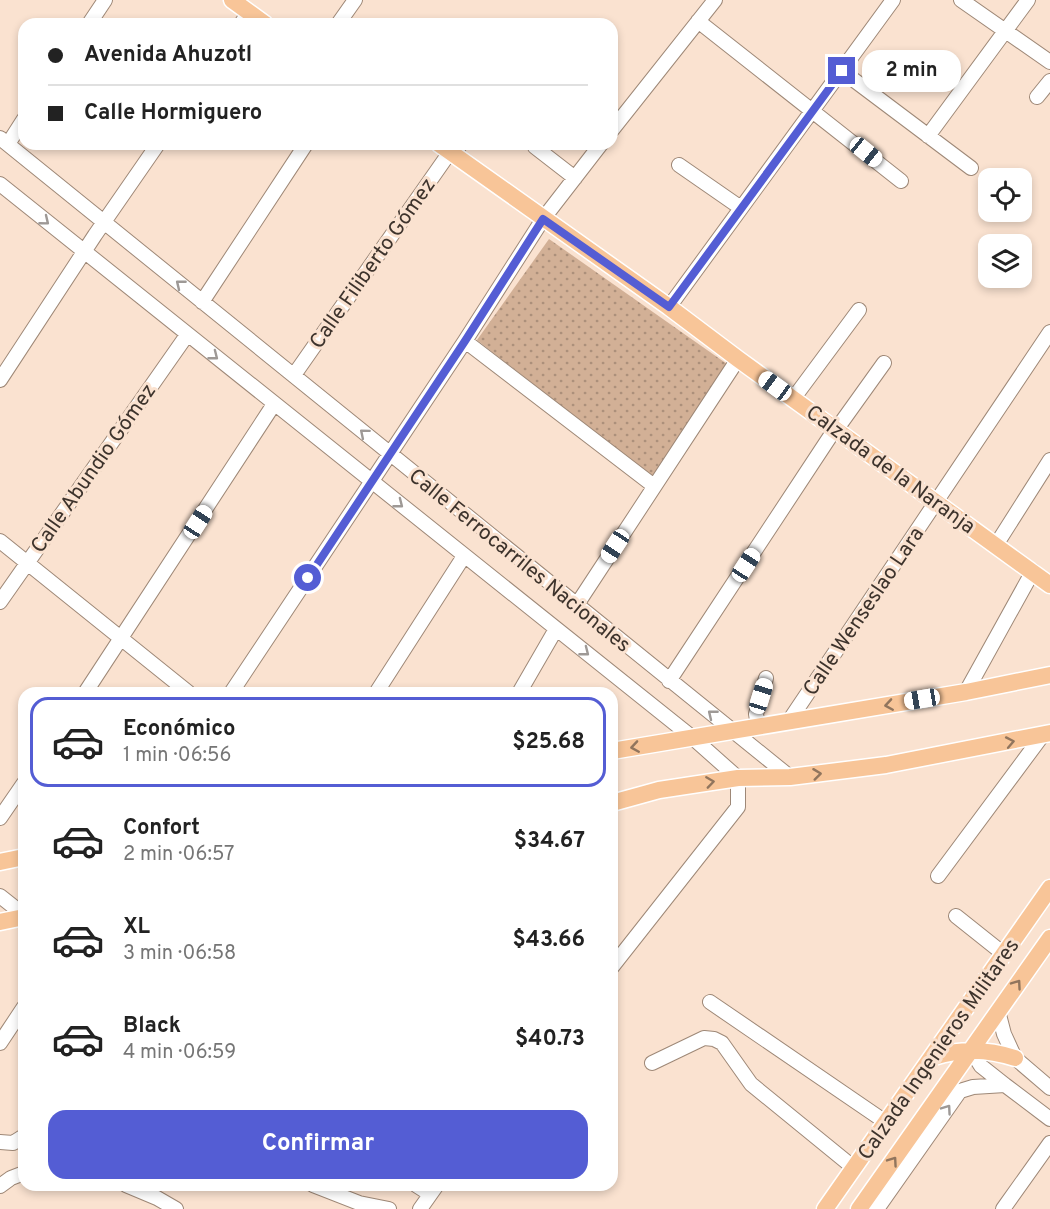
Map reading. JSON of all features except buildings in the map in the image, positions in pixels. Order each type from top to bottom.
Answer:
[{"type":"main road","points":[[231,0],[245,18]]},
{"type":"main road","name":"Calzada de la Naranja","points":[[454,150],[543,219],[669,307],[1050,585]]},
{"type":"main road","points":[[618,750],[966,692],[1050,675]]},
{"type":"main road","points":[[618,801],[659,790],[738,778],[790,777],[886,765],[1046,734]]},
{"type":"main road","points":[[0,862],[18,858]]},
{"type":"main road","name":"Calzada Ingenieros Militares","points":[[825,1209],[934,1057],[1050,888]]},
{"type":"main road","points":[[0,922],[18,918]]},
{"type":"main road","name":"Calzada Ingenieros Militares","points":[[860,1209],[1050,938]]},
{"type":"main road","points":[[934,1057],[971,1050],[993,1052],[1015,1058]]},
{"type":"street","points":[[93,18],[105,0]]},
{"type":"street","points":[[342,18],[356,0]]},
{"type":"street","points":[[618,122],[715,0]]},
{"type":"street","points":[[669,307],[893,0]]},
{"type":"street","points":[[961,0],[1050,62]]},
{"type":"street","points":[[928,136],[1028,0]]},
{"type":"street","points":[[698,21],[901,181]]},
{"type":"street","points":[[842,71],[971,168]]},
{"type":"street","points":[[1037,97],[1050,81]]},
{"type":"street","points":[[4,141],[18,126]]},
{"type":"street","name":"Calle Ferrocarriles Nacionales","points":[[4,141],[790,777]]},
{"type":"street","points":[[0,380],[154,150]]},
{"type":"street","points":[[202,302],[302,150]]},
{"type":"street","name":"Calle Filiberto Gómez","points":[[294,375],[450,150]]},
{"type":"street","points":[[539,150],[574,178]]},
{"type":"street","points":[[235,687],[465,341],[543,219],[596,150]]},
{"type":"street","points":[[679,165],[741,208]]},
{"type":"street","name":"Calle Ferrocarriles Nacionales","points":[[0,184],[693,738],[738,778]]},
{"type":"street","points":[[793,399],[859,310]]},
{"type":"street","name":"Calle Wenseslao Lara","points":[[789,721],[1050,332]]},
{"type":"street","name":"Calle Abundio Gómez","points":[[0,602],[187,335]]},
{"type":"street","points":[[465,341],[654,486]]},
{"type":"street","points":[[576,606],[738,359]]},
{"type":"street","points":[[669,681],[836,429],[884,363]]},
{"type":"street","points":[[90,687],[274,404]]},
{"type":"street","points":[[996,545],[1050,460]]},
{"type":"street","points":[[0,541],[181,687]]},
{"type":"street","points":[[380,687],[464,556]]},
{"type":"street","points":[[966,692],[1033,571]]},
{"type":"street","points":[[522,687],[556,629]]},
{"type":"street","points":[[758,726],[756,714],[766,678]]},
{"type":"street","points":[[938,876],[1046,734]]},
{"type":"street","points":[[618,959],[738,807],[738,778]]},
{"type":"street","points":[[0,818],[18,792]]},
{"type":"street","points":[[0,896],[18,911]]},
{"type":"street","points":[[956,916],[1005,955]]},
{"type":"street","points":[[710,1002],[887,1123]]},
{"type":"street","points":[[998,1011],[1015,1058],[1050,1088]]},
{"type":"street","points":[[0,1043],[18,1016]]},
{"type":"street","points":[[652,1063],[704,1038],[722,1043],[751,1084],[854,1168]]},
{"type":"street","points":[[971,1050],[981,1066],[1050,1119]]},
{"type":"street","points":[[877,1209],[960,1091],[973,1087],[1005,1085]]},
{"type":"street","points":[[0,1142],[13,1143],[18,1140]]},
{"type":"street","points":[[1003,1209],[1050,1143]]},
{"type":"street","points":[[140,1191],[176,1209]]},
{"type":"street","points":[[328,1191],[359,1203],[389,1209]]},
{"type":"street","points":[[420,1209],[433,1191]]},
{"type":"shaded area","points":[[549,239],[727,364],[653,478],[477,340]]},
{"type":"route","points":[[308,578],[543,219],[669,307],[842,71]]}]
